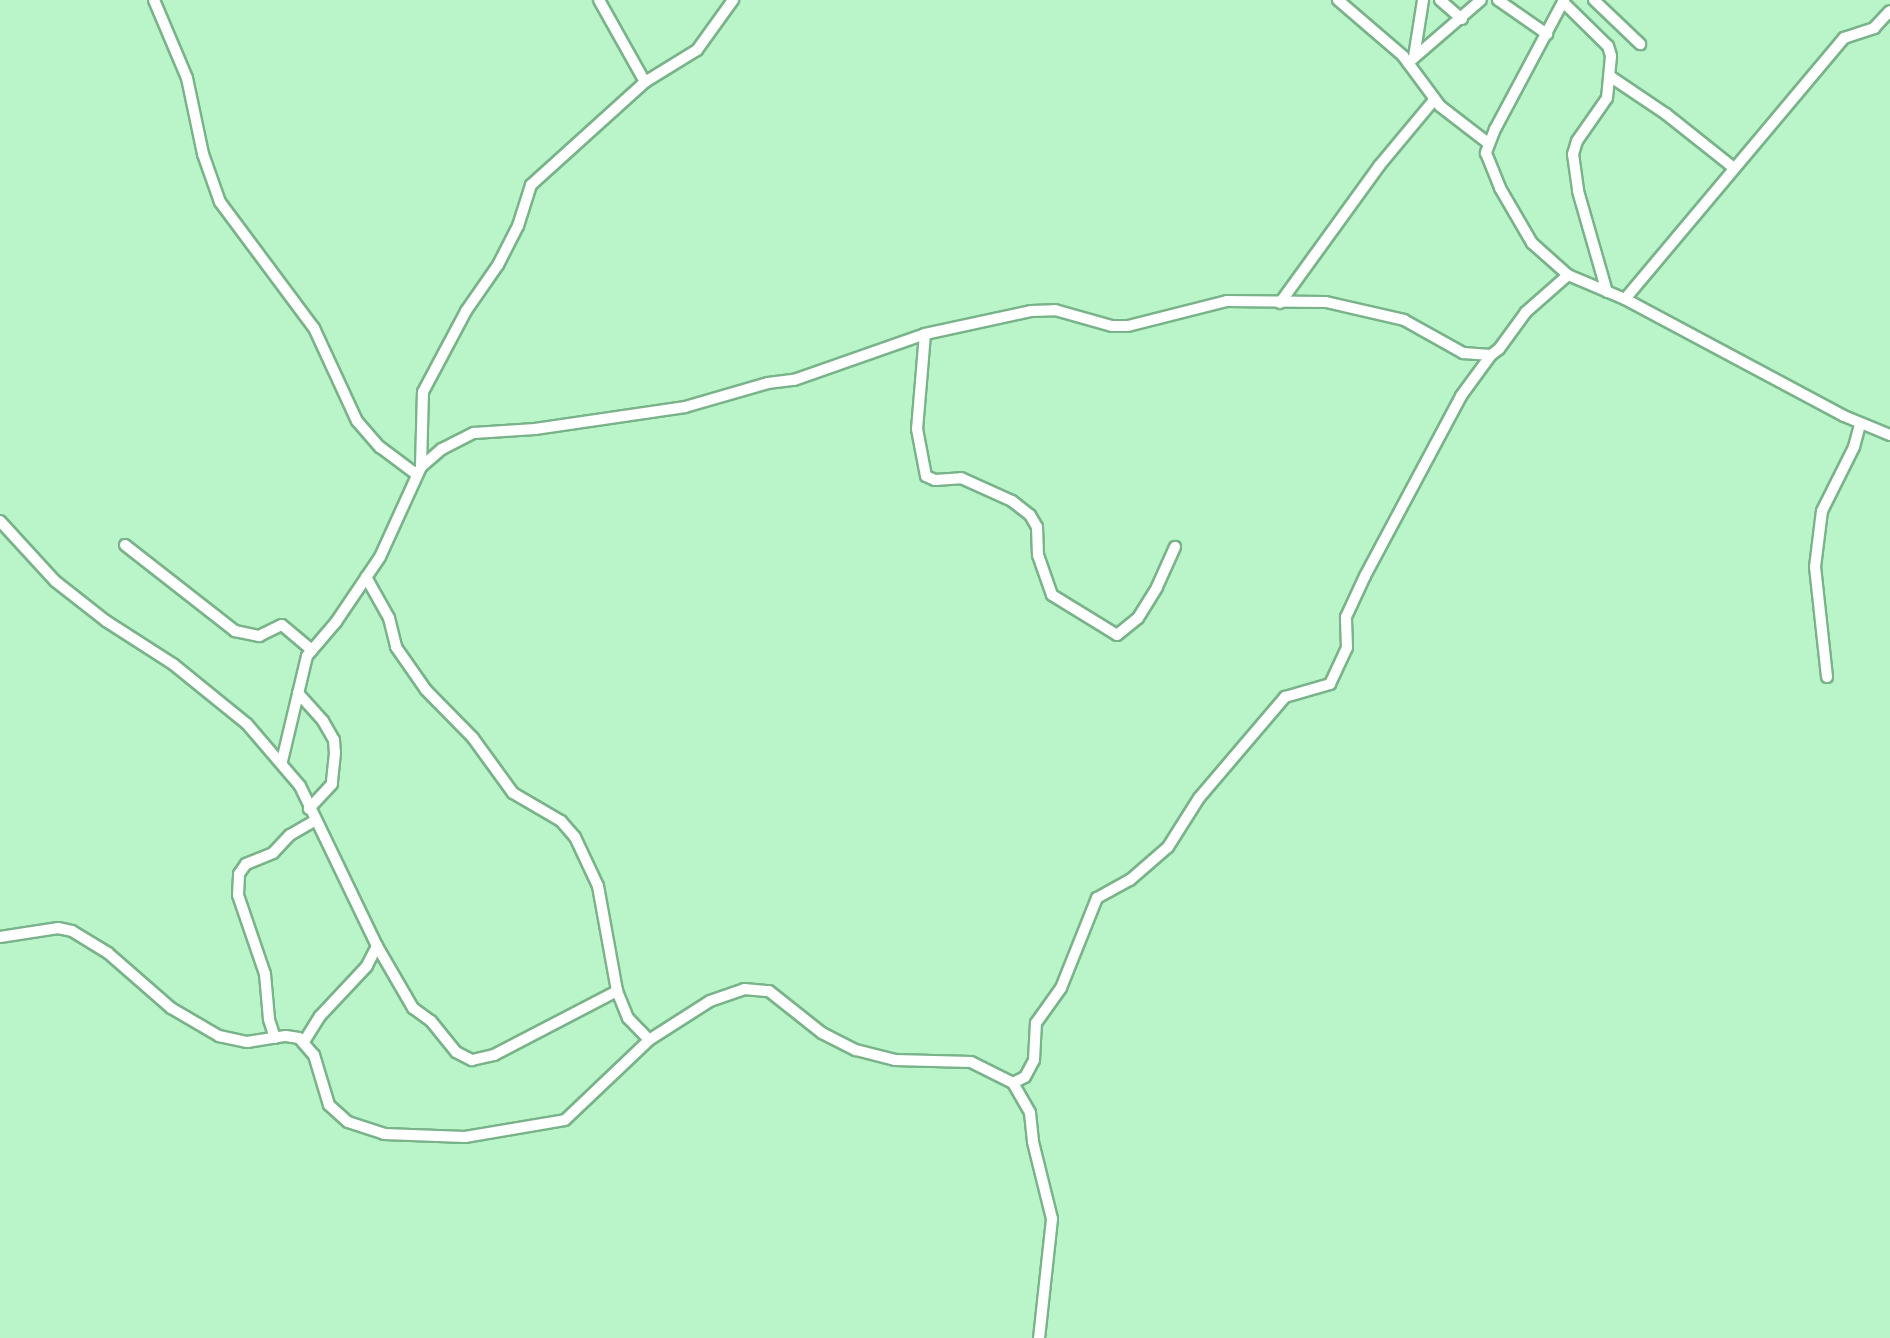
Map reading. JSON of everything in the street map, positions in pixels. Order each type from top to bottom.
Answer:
[{"type":"street","points":[[154,0],[187,78],[202,154],[219,202],[314,328],[357,421],[380,447],[418,471]]},
{"type":"street","points":[[599,0],[645,82]]},
{"type":"street","points":[[282,761],[304,664],[312,650],[325,638],[366,577],[397,522],[418,471],[423,392],[466,311],[498,265],[518,226],[531,185],[645,82],[698,50],[734,0]]},
{"type":"street","points":[[1338,0],[1411,60],[1434,100],[1488,143]]},
{"type":"street","points":[[1411,60],[1423,0]]},
{"type":"street","points":[[1440,0],[1462,19]]},
{"type":"street","points":[[1411,60],[1462,19],[1481,0]]},
{"type":"street","points":[[1498,0],[1547,34]]},
{"type":"street","points":[[1594,0],[1640,44]]},
{"type":"street","points":[[1607,292],[1578,191],[1573,154],[1577,141],[1604,106],[1611,77],[1608,46],[1564,1],[1488,143],[1489,165],[1520,226],[1547,258],[1568,275],[1607,292],[1625,299],[1860,424],[1890,435]]},
{"type":"street","points":[[1625,299],[1844,38],[1874,28],[1890,11]]},
{"type":"street","points":[[1611,77],[1666,114],[1734,168]]},
{"type":"street","points":[[1281,303],[1379,166],[1434,100]]},
{"type":"street","points":[[1013,1083],[1026,1077],[1034,1060],[1036,1023],[1061,988],[1097,898],[1130,880],[1168,847],[1199,798],[1285,697],[1330,684],[1347,648],[1346,618],[1365,576],[1461,396],[1526,312],[1568,275]]},
{"type":"street","points":[[418,471],[442,449],[474,433],[535,429],[685,407],[768,383],[795,380],[925,334],[1031,311],[1055,310],[1112,326],[1128,326],[1227,301],[1326,302],[1404,320],[1471,356],[1491,355]]},
{"type":"street","points":[[925,334],[917,429],[926,476],[936,480],[961,478],[1012,501],[1030,515],[1037,526],[1038,555],[1052,595],[1117,635],[1138,618],[1157,587],[1175,547]]},
{"type":"street","points":[[1827,677],[1815,567],[1822,511],[1854,447],[1860,424]]},
{"type":"street","points":[[0,521],[56,581],[216,697],[282,761],[309,809],[378,946],[413,1008],[431,1021],[456,1052],[472,1060],[494,1054],[617,991]]},
{"type":"street","points":[[125,545],[235,630],[259,636],[282,625],[312,650]]},
{"type":"street","points":[[366,577],[388,618],[396,647],[426,690],[473,738],[513,793],[561,821],[575,837],[598,886],[617,991],[628,1018],[648,1040]]},
{"type":"street","points":[[298,693],[323,721],[333,740],[335,753],[332,784],[309,809]]},
{"type":"street","points":[[275,1038],[269,1019],[265,974],[238,895],[239,874],[246,864],[273,852],[290,835],[314,821]]},
{"type":"street","points":[[0,937],[58,928],[72,931],[108,953],[171,1008],[219,1036],[247,1042],[286,1036],[304,1042],[316,1061],[328,1105],[348,1122],[384,1134],[465,1137],[565,1120],[648,1040],[710,1001],[757,988],[770,991],[822,1033],[856,1050],[895,1060],[963,1059],[1013,1083],[1030,1113],[1033,1142],[1050,1200],[1052,1247],[1040,1338]]},
{"type":"street","points":[[304,1042],[320,1016],[367,966],[378,946]]}]
